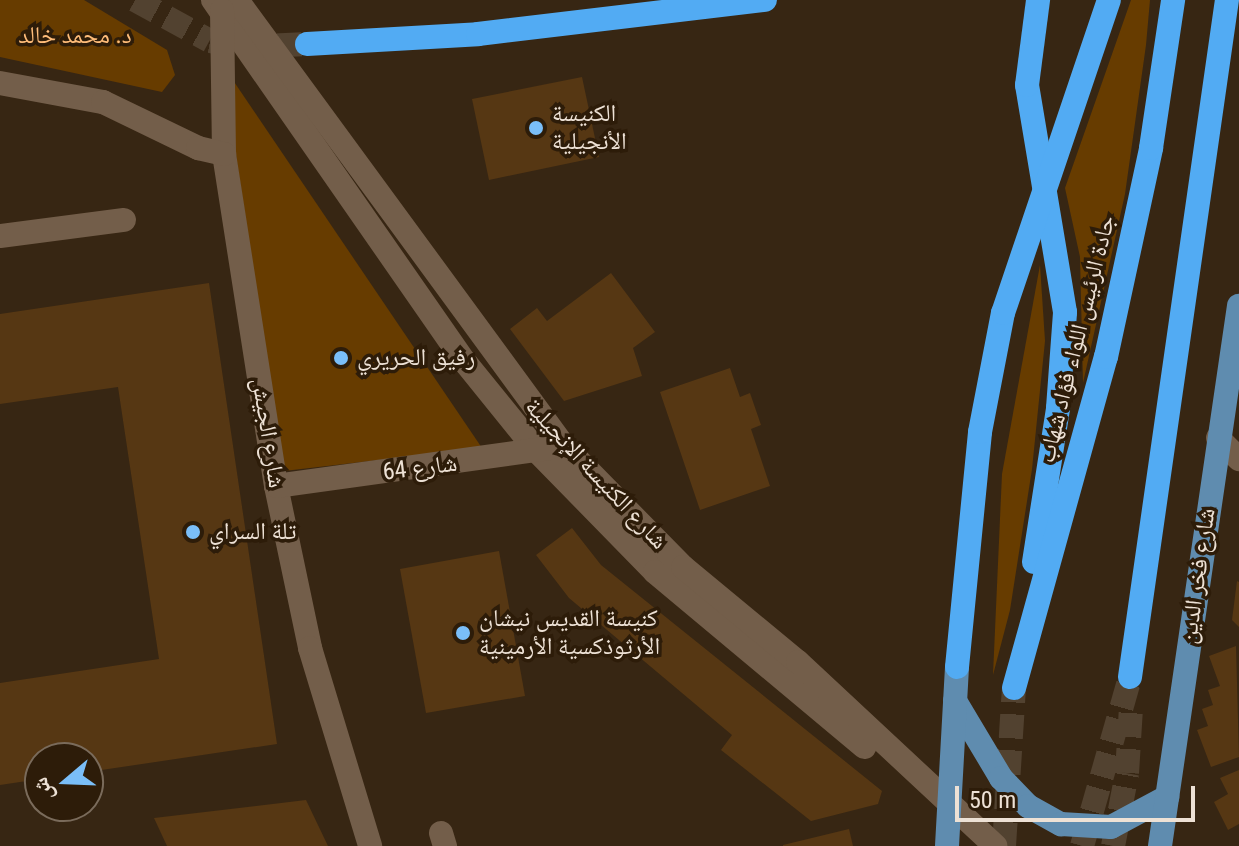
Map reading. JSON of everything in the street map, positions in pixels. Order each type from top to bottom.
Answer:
[{"type":"highway","points":[[307,44],[478,34],[765,0]]},
{"type":"highway","points":[[1020,656],[1058,408],[1065,312],[1027,85],[1038,0]]},
{"type":"highway","points":[[957,667],[970,514],[991,367],[1022,244],[1109,0]]},
{"type":"highway","name":"جادة الرئيس اللواء فؤاد شهاب","points":[[1014,688],[1020,656],[1106,357],[1151,148],[1173,0]]},
{"type":"highway","points":[[1130,677],[1204,182],[1227,0]]},
{"type":"highway","points":[[1212,124],[1239,48]]},
{"type":"main road","name":"شارع فخر الدين","points":[[1160,846],[1218,438],[1233,377],[1239,306]]},
{"type":"main road","points":[[948,825],[957,667]]},
{"type":"main road","points":[[955,701],[1008,786],[1028,806],[1061,824],[1111,827],[1167,797]]},
{"type":"street","name":"شارع الجيش","points":[[226,3],[224,154],[276,486],[310,648],[370,846]]},
{"type":"street","name":"شارع الكنيسة الإنجيلية","points":[[226,3],[563,445],[683,567],[798,662],[948,825]]},
{"type":"street","name":"شارع الكنيسة الإنجيلية","points":[[226,3],[465,362],[537,451],[655,572],[838,723],[948,825],[995,846]]},
{"type":"street","points":[[0,83],[103,102],[198,148],[224,154]]},
{"type":"street","points":[[0,236],[124,220]]},
{"type":"street","points":[[1218,438],[1239,459]]},
{"type":"street","name":"شارع 64","points":[[276,486],[563,445]]},
{"type":"green space","name":"د. محمد خالد","points":[[0,0],[84,0],[167,50],[175,75],[162,92],[0,57]]},
{"type":"green space","points":[[1131,0],[1150,0],[1146,45],[1125,194],[1083,383],[1080,257],[1065,188]]},
{"type":"green space","points":[[222,64],[482,448],[284,471]]},
{"type":"green space","points":[[1040,265],[1045,341],[1032,469],[1010,610],[993,675],[1002,474]]},
{"type":"building","name":"الكنيسة الأنجيلية","points":[[582,77],[599,157],[489,180],[472,99]]},
{"type":"building","points":[[611,273],[655,332],[633,348],[642,376],[564,401],[510,329],[537,308],[547,321]]},
{"type":"building","name":"تلة السراي","points":[[209,283],[277,744],[104,770],[104,742],[24,742],[24,781],[0,785],[0,683],[159,659],[118,387],[0,404],[0,314]]},
{"type":"building","points":[[730,368],[740,397],[750,393],[761,425],[751,429],[770,486],[700,510],[660,392]]},
{"type":"building","points":[[572,528],[601,565],[882,791],[878,804],[811,821],[721,750],[732,735],[569,598],[536,555]]},
{"type":"building","name":"كنيسة القديس نيشان الأرثوذكسية الأرمينية","points":[[499,551],[525,696],[426,713],[400,569]]},
{"type":"building","points":[[1239,582],[1239,627],[1232,620]]},
{"type":"building","points":[[1236,646],[1239,757],[1211,767],[1197,730],[1208,726],[1202,709],[1213,705],[1208,690],[1220,686],[1209,656]]},
{"type":"building","points":[[1239,770],[1239,824],[1228,830],[1214,802],[1228,794],[1220,778]]},
{"type":"building","points":[[306,800],[328,846],[167,846],[154,818]]},
{"type":"building","points":[[849,829],[853,846],[783,846],[783,845]]},
{"type":"tunnel","points":[[135,0],[210,41],[242,47],[307,44]]},
{"type":"tunnel","points":[[1082,846],[1130,677]]},
{"type":"tunnel","points":[[1004,846],[1014,688]]},
{"type":"tunnel","points":[[1113,846],[1127,773],[1131,707]]},
{"type":"place","name":"الكنيسة الأنجيلية","points":[[536,128]]},
{"type":"place","name":"رفيق الحريري","points":[[341,358]]},
{"type":"place","name":"تلة السراي","points":[[193,532]]},
{"type":"place","name":"كنيسة القديس نيشان الأرثوذكسية الأرمينية","points":[[463,633]]}]
